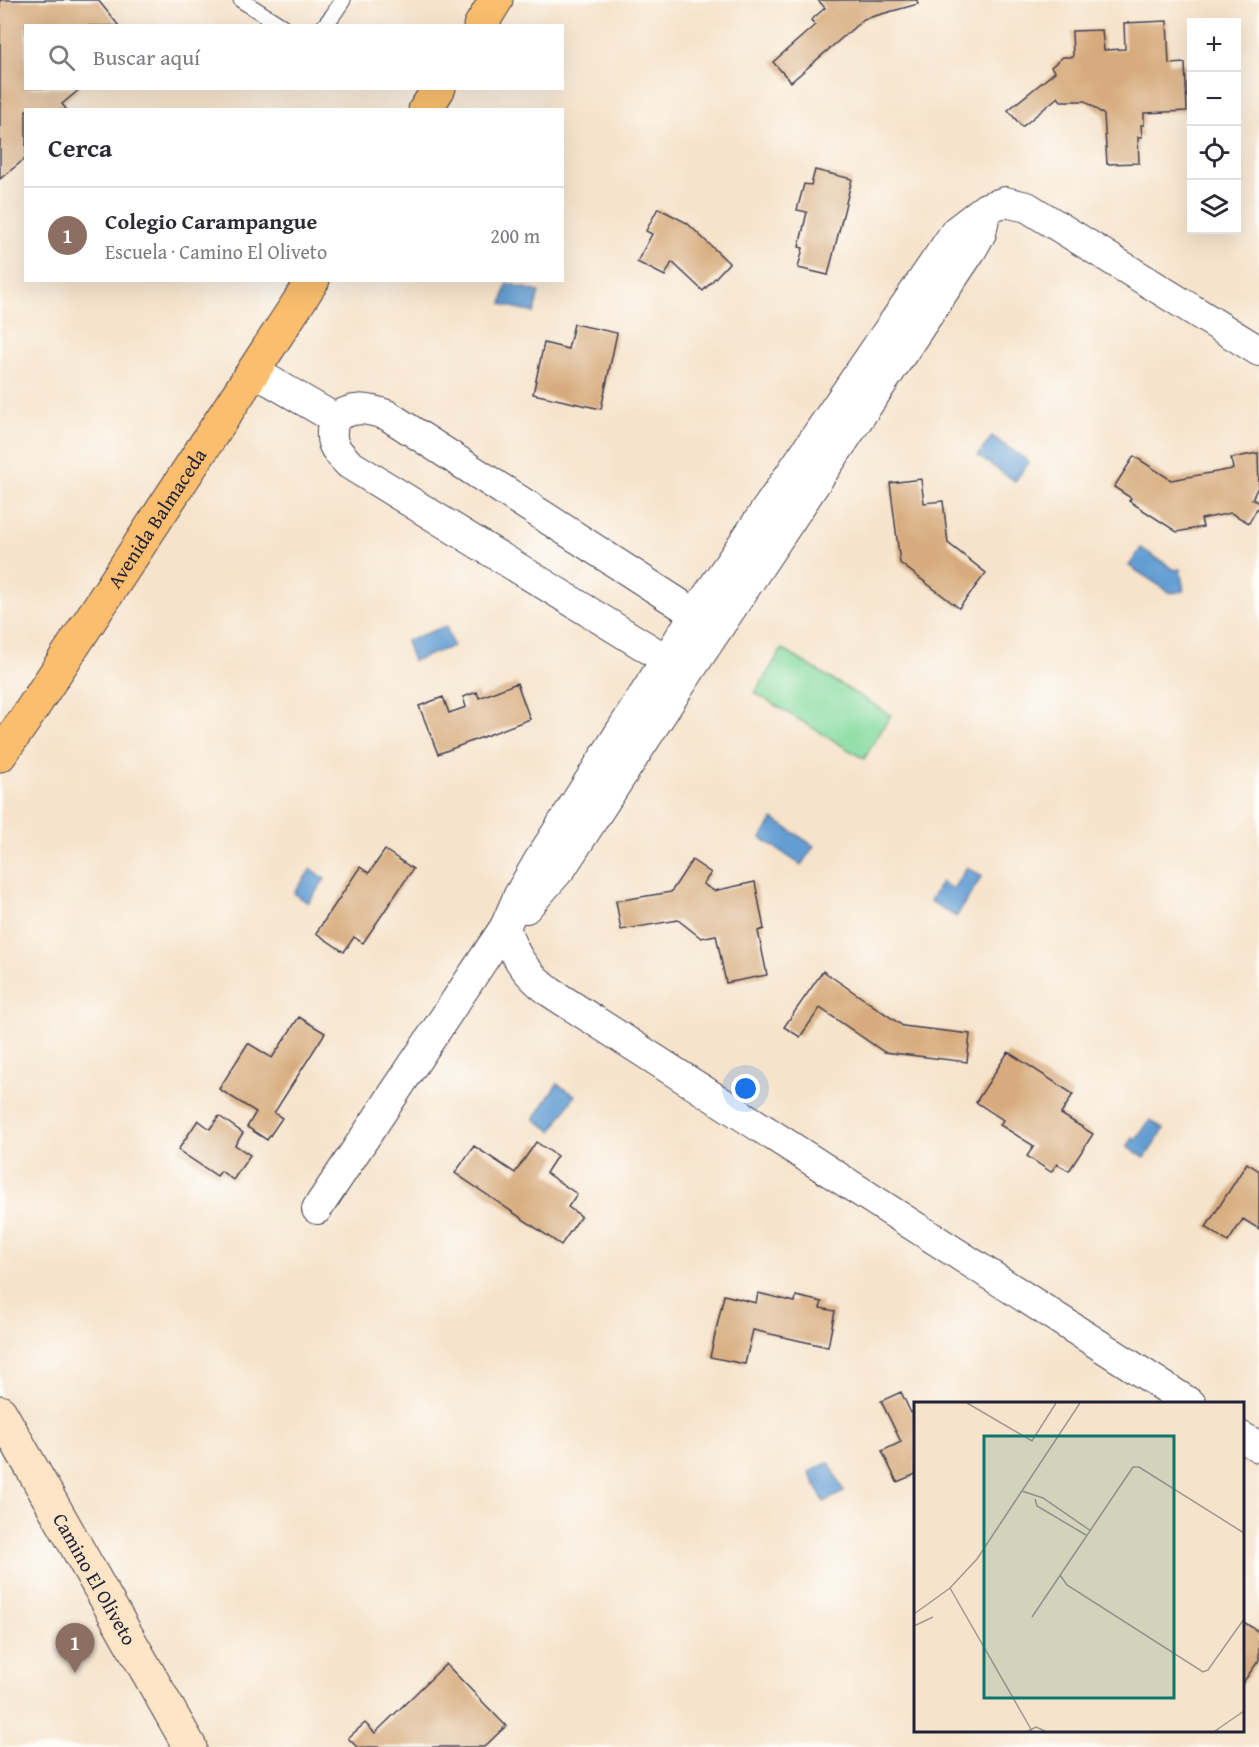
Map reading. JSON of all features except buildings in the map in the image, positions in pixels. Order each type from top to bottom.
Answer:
[{"type":"main road","points":[[481,24],[496,0]]},
{"type":"main road","points":[[426,108],[438,90]]},
{"type":"main road","name":"Avenida Balmaceda","points":[[0,755],[24,722],[312,282]]},
{"type":"main road","name":"Camino El Oliveto","points":[[0,1412],[190,1747]]},
{"type":"street","points":[[317,1209],[505,927],[519,895],[579,820],[705,624],[910,320],[956,231],[986,208],[1005,202],[1027,207],[1259,351]]},
{"type":"street","points":[[253,370],[334,418]]},
{"type":"street","points":[[334,418],[347,411],[358,409],[372,410],[387,415],[705,624]]},
{"type":"street","points":[[334,418],[332,443],[338,453],[350,464],[678,665]]},
{"type":"street","points":[[505,927],[509,942],[524,969],[550,992],[1188,1402]]},
{"type":"street","points":[[1244,1438],[1259,1447]]},
{"type":"lane","points":[[241,0],[279,24]]},
{"type":"lane","points":[[326,24],[343,0]]},
{"type":"green space","points":[[782,649],[891,715],[864,759],[755,693]]},
{"type":"water","points":[[507,283],[539,292],[534,313],[502,304]]},
{"type":"water","points":[[992,436],[1029,462],[1015,481],[978,456]]},
{"type":"water","points":[[1141,548],[1175,570],[1180,569],[1184,591],[1171,593],[1129,566]]},
{"type":"water","points":[[446,626],[453,646],[413,661],[406,641]]},
{"type":"water","points":[[773,819],[814,846],[801,865],[761,838]]},
{"type":"water","points":[[967,867],[982,876],[956,917],[930,901],[941,882],[953,889]]},
{"type":"water","points":[[311,869],[325,879],[308,903],[294,893]]},
{"type":"water","points":[[557,1084],[575,1095],[552,1131],[534,1119]]},
{"type":"water","points":[[1150,1120],[1164,1129],[1145,1158],[1127,1147],[1133,1138],[1136,1140]]},
{"type":"water","points":[[829,1462],[844,1492],[824,1502],[809,1472]]},
{"type":"place","name":"Colegio Carampangue","points":[[75,1673]]}]
